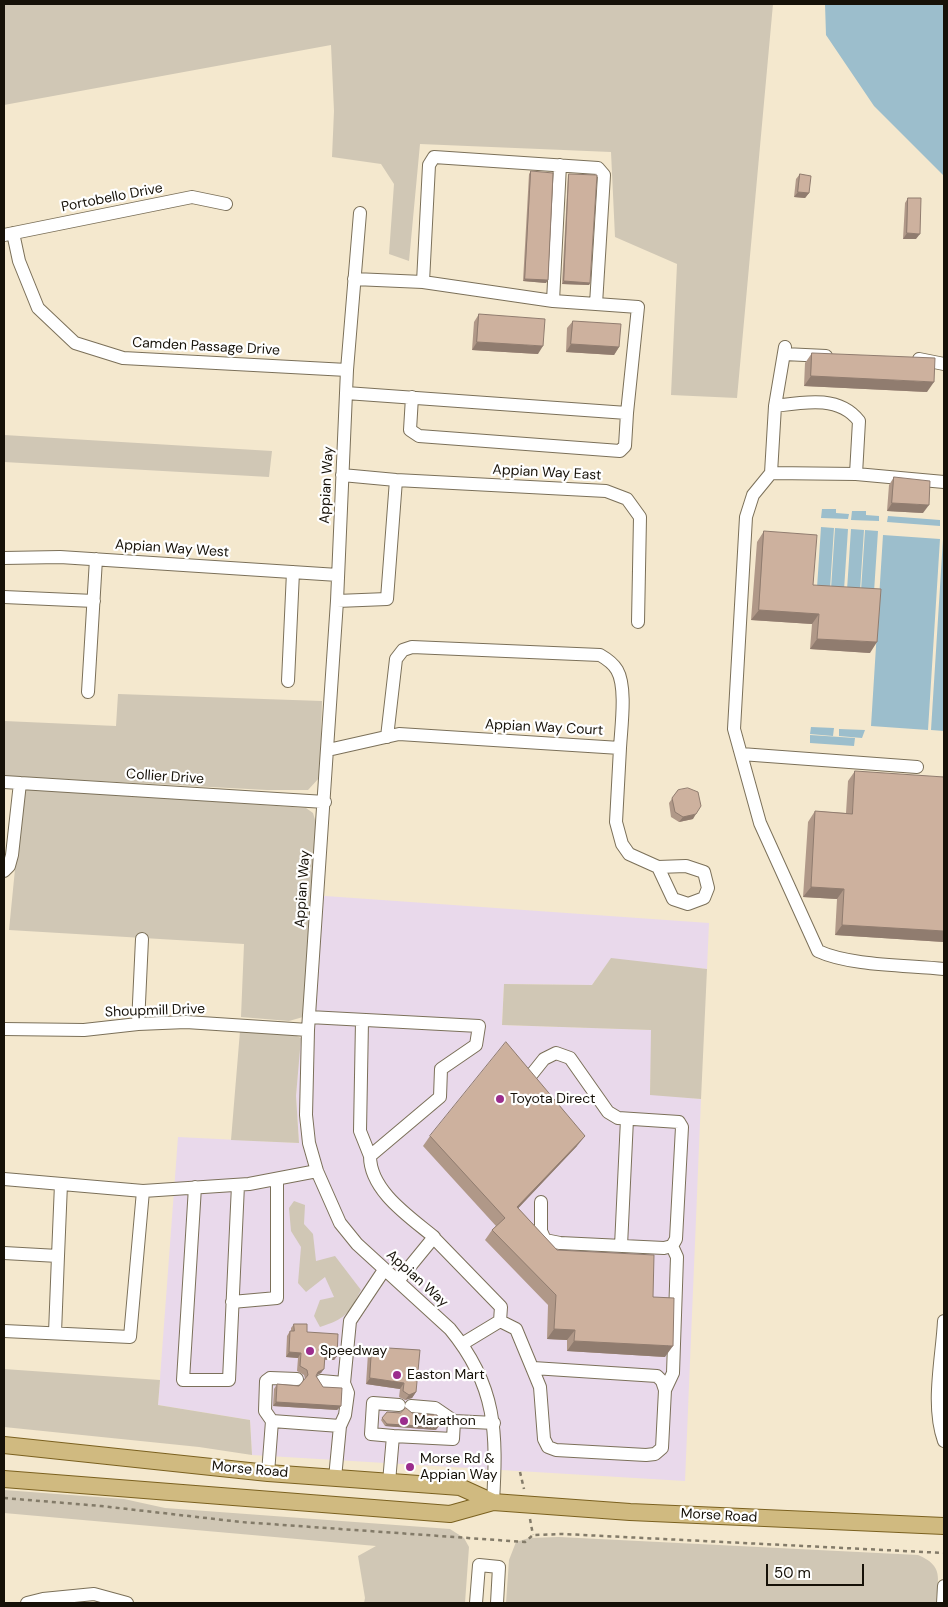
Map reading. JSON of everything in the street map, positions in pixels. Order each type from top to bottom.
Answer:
[{"type":"main road","name":"Morse Road","points":[[4,1445],[268,1473],[460,1487],[493,1502]]},
{"type":"main road","name":"Morse Road","points":[[4,1479],[450,1514],[493,1502],[630,1512],[944,1526]]},
{"type":"street","points":[[423,282],[429,164],[434,157],[598,168],[604,175],[596,304]]},
{"type":"street","points":[[553,301],[560,165]]},
{"type":"street","name":"Portobello Drive","points":[[8,234],[192,197],[226,204]]},
{"type":"street","name":"Appian Way","points":[[360,213],[347,370],[337,601],[309,1024],[306,1116],[309,1143],[317,1171],[340,1223],[357,1244],[384,1270],[432,1310],[462,1344],[483,1381],[494,1423],[493,1502]]},
{"type":"street","name":"Camden Passage Drive","points":[[8,234],[38,308],[75,343],[123,358],[347,370]]},
{"type":"street","points":[[354,279],[423,282],[553,301],[638,307],[625,446],[620,451],[419,436],[410,430],[412,397]]},
{"type":"street","points":[[841,356],[784,351],[775,406],[771,473],[753,495],[746,517],[734,729],[760,823],[818,951],[828,956],[853,960],[944,969]]},
{"type":"street","points":[[907,359],[926,359],[944,364]]},
{"type":"street","points":[[346,393],[627,413]]},
{"type":"street","points":[[775,406],[810,402],[836,404],[850,410],[859,421],[856,474]]},
{"type":"street","points":[[771,473],[856,474],[944,482]]},
{"type":"street","name":"Appian Way East","points":[[342,475],[396,480],[606,491],[627,499],[640,517],[638,622]]},
{"type":"street","points":[[337,601],[387,598],[396,480]]},
{"type":"street","name":"Appian Way West","points":[[4,558],[60,557],[338,575]]},
{"type":"street","points":[[88,692],[96,560]]},
{"type":"street","points":[[288,682],[293,572]]},
{"type":"street","points":[[4,598],[94,601]]},
{"type":"street","points":[[387,737],[396,659],[403,650],[412,647],[600,655],[611,662],[618,672],[622,693],[620,748]]},
{"type":"street","name":"Appian Way Court","points":[[328,750],[399,734],[620,748],[616,822],[618,834],[622,844],[630,854],[658,867]]},
{"type":"street","points":[[741,754],[917,767]]},
{"type":"street","name":"Collier Drive","points":[[4,782],[325,802]]},
{"type":"street","points":[[4,871],[9,866],[12,855],[20,783]]},
{"type":"street","points":[[138,1024],[142,939]]},
{"type":"street","points":[[362,1021],[360,1131],[370,1156],[370,1166],[384,1190],[398,1208],[434,1238],[501,1307],[500,1321]]},
{"type":"street","name":"Shoupmill Drive","points":[[4,1029],[84,1030],[138,1024],[186,1022],[309,1024],[362,1021],[479,1026],[476,1045],[441,1069],[440,1097],[370,1156]]},
{"type":"street","points":[[532,1074],[544,1059],[556,1053],[570,1058],[608,1112],[618,1118],[679,1122],[682,1127],[676,1239],[672,1246],[664,1248],[620,1246],[545,1240],[541,1231],[541,1202]]},
{"type":"street","points":[[620,1246],[627,1119]]},
{"type":"street","points":[[4,1179],[143,1191],[238,1185],[317,1171]]},
{"type":"street","points":[[232,1302],[277,1298],[277,1179]]},
{"type":"street","points":[[55,1333],[61,1184]]},
{"type":"street","points":[[195,1187],[183,1380],[229,1380],[238,1185]]},
{"type":"street","points":[[4,1331],[130,1337],[143,1191]]},
{"type":"street","points":[[398,1281],[434,1238]]},
{"type":"street","points":[[665,1390],[673,1373],[678,1257],[672,1246]]},
{"type":"street","points":[[4,1253],[58,1256]]},
{"type":"street","points":[[334,1478],[340,1426],[346,1415],[348,1393],[344,1383],[350,1321],[384,1270]]},
{"type":"street","points":[[944,1320],[939,1418],[944,1441]]},
{"type":"street","points":[[462,1344],[500,1321]]},
{"type":"street","points":[[500,1321],[516,1329],[533,1368],[540,1387],[544,1439],[548,1447],[556,1450],[655,1454],[662,1448],[665,1390],[662,1381],[656,1376],[533,1368]]},
{"type":"street","points":[[268,1473],[272,1421],[265,1411],[267,1379],[297,1379]]},
{"type":"street","points":[[321,1381],[344,1383]]},
{"type":"street","points":[[454,1421],[453,1439],[423,1423],[405,1406],[373,1403],[371,1434],[398,1433],[423,1423],[435,1408],[454,1421],[494,1423]]},
{"type":"street","points":[[272,1421],[340,1426]]},
{"type":"street","points":[[389,1482],[398,1433]]},
{"type":"street","points":[[476,1603],[479,1565],[499,1566],[497,1603]]},
{"type":"street","points":[[943,1603],[944,1586]]},
{"type":"street","points":[[27,1603],[44,1599],[94,1594],[127,1603]]},
{"type":"path","points":[[4,1498],[101,1506],[258,1524],[525,1542],[533,1535],[563,1534],[944,1553]]},
{"type":"shaded area","points":[[4,4],[773,4],[737,398],[671,395],[677,264],[615,237],[611,152],[420,144],[409,261],[389,254],[394,184],[381,164],[332,157],[334,111],[331,45],[4,105]]},
{"type":"shaded area","points":[[4,435],[272,451],[269,477],[4,462]]},
{"type":"shaded area","points":[[118,694],[322,701],[320,777],[308,790],[267,790],[4,776],[4,721],[116,726]]},
{"type":"shaded area","points":[[23,788],[306,808],[313,813],[316,823],[303,1017],[289,1021],[241,1017],[244,944],[9,930]]},
{"type":"shaded area","points":[[311,895],[709,923],[707,969],[611,959],[592,985],[504,984],[502,1025],[652,1030],[650,1094],[701,1099],[685,1481],[252,1455],[250,1420],[158,1405],[178,1137],[299,1143],[296,1096]]},
{"type":"shaded area","points":[[611,958],[707,969],[701,1099],[650,1095],[651,1030],[502,1025],[504,984],[592,985]]},
{"type":"shaded area","points":[[240,1031],[292,1034],[301,1038],[296,1096],[299,1143],[231,1140]]},
{"type":"shaded area","points":[[294,1201],[305,1205],[304,1224],[313,1234],[316,1261],[335,1256],[361,1290],[345,1315],[320,1327],[314,1316],[320,1300],[334,1297],[325,1277],[306,1292],[298,1283],[301,1247],[291,1231],[289,1208]]},
{"type":"shaded area","points":[[4,1369],[160,1380],[158,1405],[250,1420],[252,1455],[199,1447],[4,1427]]},
{"type":"shaded area","points":[[4,1490],[124,1499],[165,1508],[450,1529],[464,1538],[469,1547],[465,1603],[364,1603],[365,1598],[358,1556],[376,1546],[4,1513]]},
{"type":"shaded area","points":[[559,1537],[918,1555],[936,1568],[938,1580],[936,1603],[506,1603],[509,1560],[516,1542],[529,1538]]},
{"type":"water","points":[[825,4],[944,4],[944,176],[874,106],[826,35]]},
{"type":"water","points":[[822,509],[836,509],[836,513],[849,514],[848,519],[821,518]]},
{"type":"water","points":[[852,511],[866,511],[866,515],[879,516],[879,521],[851,520]]},
{"type":"water","points":[[888,516],[940,520],[940,526],[887,522]]},
{"type":"water","points":[[821,527],[834,528],[830,589],[817,588]]},
{"type":"water","points":[[835,528],[848,529],[844,590],[831,589]]},
{"type":"water","points":[[851,529],[864,530],[860,591],[847,590]]},
{"type":"water","points":[[865,530],[878,531],[874,592],[861,591]]},
{"type":"water","points":[[883,535],[940,539],[928,730],[871,726]]},
{"type":"water","points":[[944,539],[944,731],[931,730]]},
{"type":"water","points":[[811,727],[834,728],[833,736],[810,734]]},
{"type":"water","points":[[839,729],[865,730],[862,738],[839,736]]},
{"type":"water","points":[[810,735],[855,738],[854,746],[810,743]]},
{"type":"building","points":[[531,171],[553,173],[548,280],[525,279]]},
{"type":"building","points":[[569,174],[597,175],[590,283],[564,281]]},
{"type":"building","points":[[800,174],[811,176],[809,193],[798,192]]},
{"type":"building","points":[[908,198],[921,198],[920,234],[907,233]]},
{"type":"building","points":[[479,314],[545,319],[543,346],[477,342]]},
{"type":"building","points":[[573,321],[621,324],[619,347],[571,344]]},
{"type":"building","points":[[812,353],[935,358],[934,382],[811,376]]},
{"type":"building","points":[[894,477],[930,481],[929,505],[892,503]]},
{"type":"building","points":[[764,531],[817,535],[813,585],[881,589],[877,642],[817,639],[819,614],[759,610]]},
{"type":"building","points":[[855,771],[944,777],[944,931],[842,925],[844,889],[811,887],[815,811],[852,814]]},
{"type":"building","points":[[688,788],[698,792],[701,806],[696,814],[683,817],[675,812],[672,798],[678,790]]},
{"type":"building","points":[[506,1042],[585,1136],[517,1207],[557,1250],[654,1255],[653,1297],[674,1298],[673,1346],[574,1341],[575,1330],[554,1329],[556,1295],[492,1230],[505,1218],[430,1136]]},
{"type":"building","points":[[294,1324],[307,1324],[307,1332],[338,1334],[337,1356],[325,1355],[324,1369],[318,1372],[316,1376],[323,1387],[342,1388],[341,1406],[276,1402],[277,1384],[299,1386],[308,1375],[307,1370],[300,1366],[301,1353],[289,1352],[290,1331],[294,1331]]},
{"type":"building","points":[[372,1347],[420,1350],[416,1392],[409,1395],[403,1391],[404,1383],[370,1378]]},
{"type":"building","points":[[406,1408],[412,1413],[437,1415],[442,1422],[438,1427],[387,1424],[382,1418],[387,1412],[400,1413]]},
{"type":"place","name":"Toyota Direct","points":[[500,1099]]},
{"type":"place","name":"Speedway","points":[[310,1351]]},
{"type":"place","name":"Easton Mart","points":[[397,1375]]},
{"type":"place","name":"Marathon","points":[[404,1421]]},
{"type":"place","name":"Morse Rd & Appian Way","points":[[410,1467]]}]
